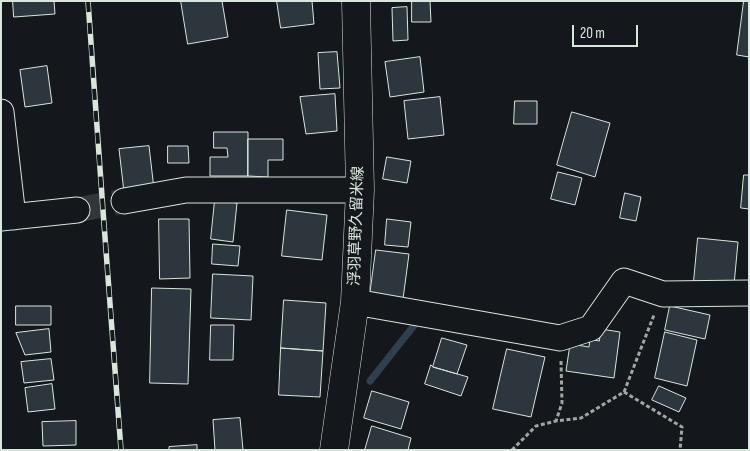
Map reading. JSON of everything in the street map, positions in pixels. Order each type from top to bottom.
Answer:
[{"type":"main road","name":"浮羽草野久留米線","points":[[334,450],[355,302],[360,190],[356,1]]},
{"type":"street","points":[[1,112],[7,218],[77,210]]},
{"type":"street","points":[[124,201],[186,190],[360,190]]},
{"type":"street","points":[[355,302],[560,338],[591,328],[624,281],[663,294],[749,293]]},
{"type":"path","points":[[512,450],[536,426],[581,418],[624,392],[663,294]]},
{"type":"path","points":[[556,421],[562,403],[560,338]]},
{"type":"path","points":[[624,392],[682,427],[680,450]]},
{"type":"building","points":[[13,1],[54,1],[55,14],[14,17]]},
{"type":"building","points":[[181,1],[222,1],[228,37],[188,44]]},
{"type":"building","points":[[277,1],[312,1],[314,24],[281,28]]},
{"type":"building","points":[[412,1],[430,1],[431,22],[412,22]]},
{"type":"building","points":[[744,1],[749,1],[749,57],[737,55]]},
{"type":"building","points":[[407,7],[408,40],[393,41],[392,8]]},
{"type":"building","points":[[337,52],[340,88],[320,89],[318,53]]},
{"type":"building","points":[[420,57],[424,92],[390,97],[385,62]]},
{"type":"building","points":[[47,66],[52,103],[25,107],[20,70]]},
{"type":"building","points":[[335,94],[337,131],[306,134],[300,97]]},
{"type":"building","points":[[440,97],[444,135],[408,139],[404,101]]},
{"type":"building","points":[[515,101],[537,101],[537,124],[514,124]]},
{"type":"building","points":[[572,112],[610,123],[595,177],[557,165]]},
{"type":"building","points":[[214,132],[248,132],[248,176],[210,176],[210,157],[228,157],[227,148],[214,148]]},
{"type":"building","points":[[248,139],[283,139],[283,160],[268,160],[268,177],[248,176]]},
{"type":"building","points":[[149,146],[154,189],[124,192],[119,149]]},
{"type":"building","points":[[168,146],[188,146],[189,163],[168,163]]},
{"type":"building","points":[[387,157],[411,161],[407,183],[383,179]]},
{"type":"building","points":[[558,172],[582,178],[575,205],[551,199]]},
{"type":"building","points":[[744,175],[749,175],[749,209],[741,208]]},
{"type":"building","points":[[625,193],[641,197],[636,221],[620,218]]},
{"type":"building","points":[[215,200],[237,203],[233,242],[211,239]]},
{"type":"building","points":[[287,210],[327,215],[322,260],[282,256]]},
{"type":"building","points":[[159,219],[189,219],[190,278],[160,279]]},
{"type":"building","points":[[387,219],[411,222],[408,247],[385,245]]},
{"type":"building","points":[[698,238],[738,242],[734,285],[694,281]]},
{"type":"building","points":[[213,244],[240,246],[238,266],[212,264]]},
{"type":"building","points":[[376,250],[409,254],[403,299],[370,295]]},
{"type":"building","points":[[213,274],[253,276],[251,320],[211,318]]},
{"type":"building","points":[[152,288],[191,289],[188,384],[150,383]]},
{"type":"building","points":[[284,300],[326,303],[323,351],[281,348]]},
{"type":"building","points":[[16,306],[51,306],[51,325],[16,325]]},
{"type":"building","points":[[670,306],[710,315],[705,339],[665,330]]},
{"type":"building","points":[[211,325],[234,325],[233,360],[210,360]]},
{"type":"building","points":[[49,329],[51,352],[25,355],[16,333]]},
{"type":"building","points":[[601,329],[620,332],[614,378],[566,371],[570,344],[589,347],[590,339],[599,341]]},
{"type":"building","points":[[665,332],[697,340],[687,386],[655,378]]},
{"type":"building","points":[[442,338],[467,345],[457,374],[433,367]]},
{"type":"building","points":[[281,348],[323,351],[320,397],[279,395]]},
{"type":"building","points":[[507,349],[545,357],[531,417],[493,409]]},
{"type":"building","points":[[51,359],[54,380],[24,383],[21,362]]},
{"type":"building","points":[[431,365],[468,377],[461,396],[425,384]]},
{"type":"building","points":[[52,384],[55,409],[28,412],[25,388]]},
{"type":"building","points":[[659,386],[686,398],[679,412],[652,400]]},
{"type":"building","points":[[372,391],[409,402],[401,429],[364,418]]},
{"type":"building","points":[[240,418],[243,450],[215,450],[213,420]]},
{"type":"building","points":[[76,421],[76,445],[43,446],[42,422]]},
{"type":"building","points":[[372,426],[411,438],[408,450],[365,450]]},
{"type":"building","points":[[197,445],[197,450],[169,450],[169,447]]},
{"type":"waterway","points":[[370,381],[420,318]]},
{"type":"tunnel","points":[[77,210],[124,201]]},
{"type":"railway","points":[[88,1],[121,450]]}]
